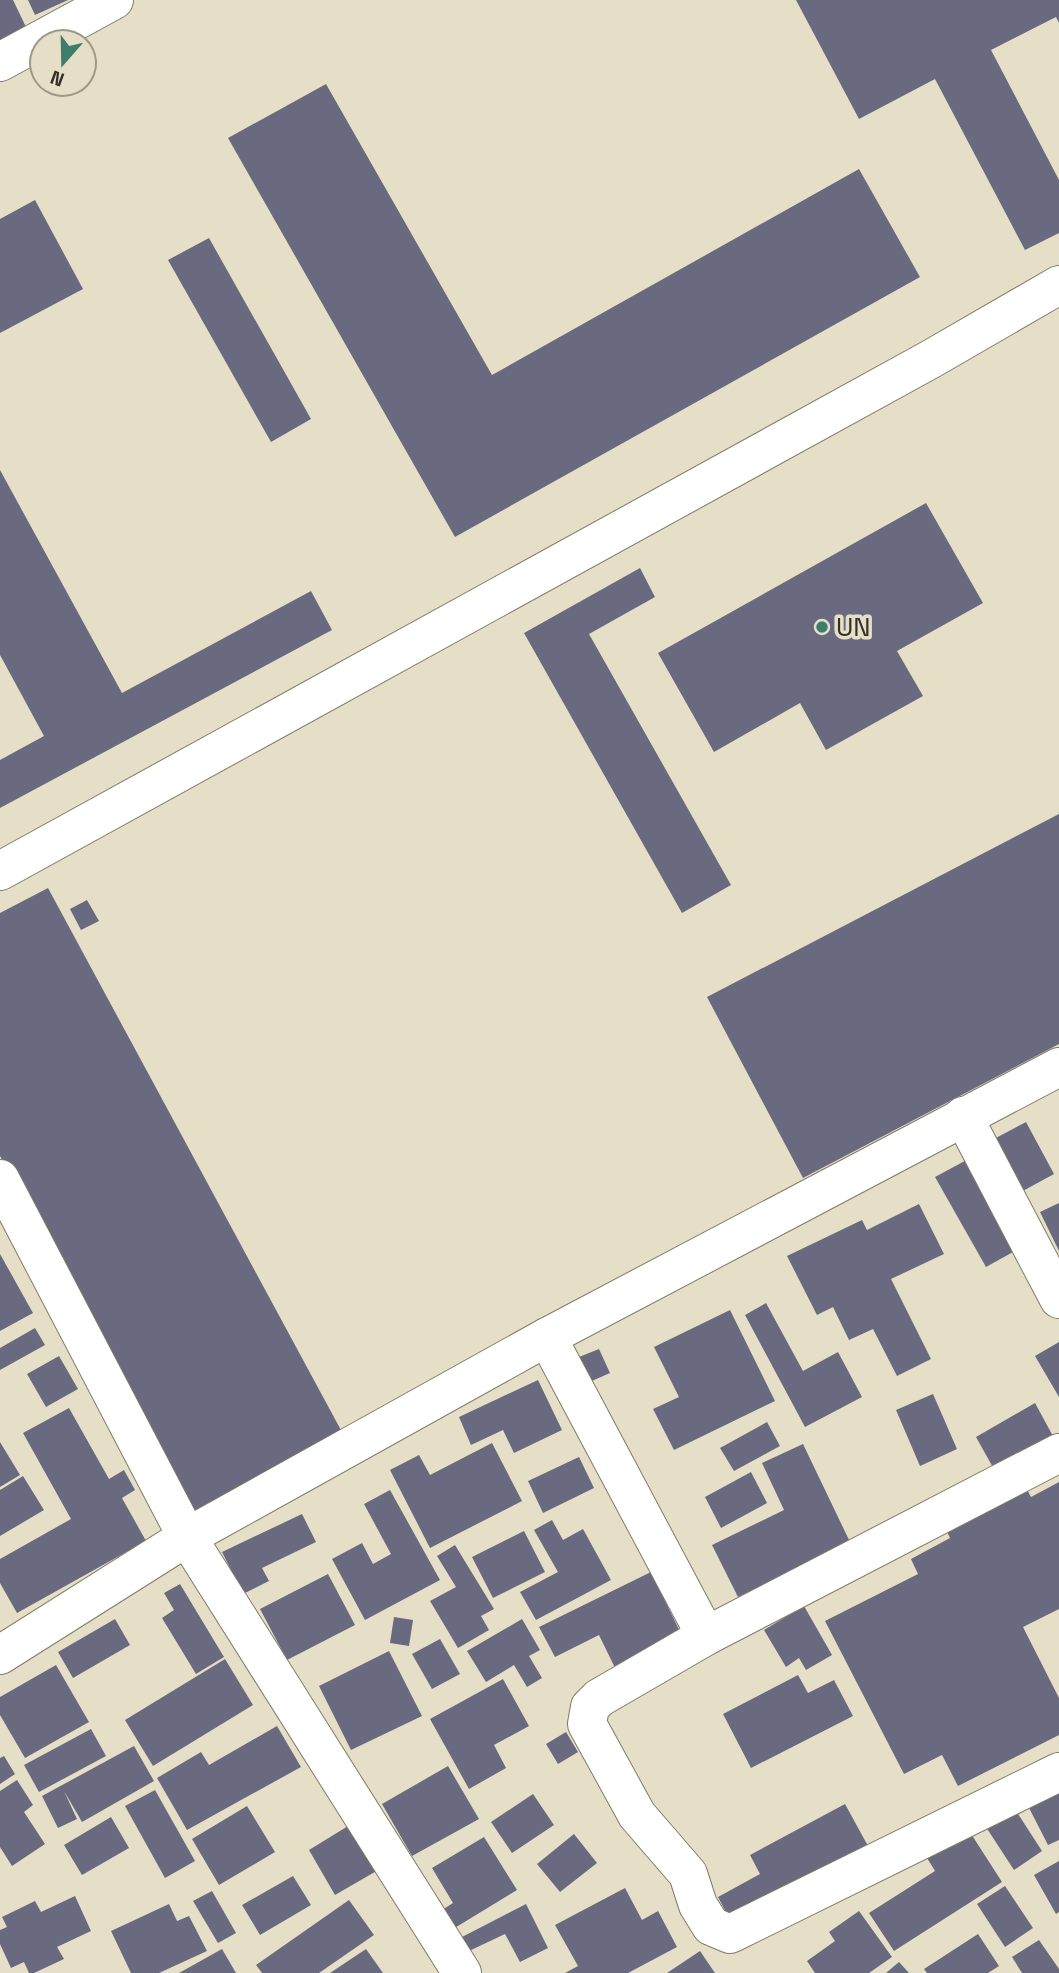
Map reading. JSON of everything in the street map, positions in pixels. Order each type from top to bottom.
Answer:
[{"type":"street","points":[[0,62],[114,0]]},
{"type":"street","points":[[0,871],[919,366],[1059,285]]},
{"type":"street","points":[[0,1655],[187,1537],[547,1337],[1059,1067]]},
{"type":"street","points":[[963,1116],[1059,1299]]},
{"type":"street","points":[[0,1179],[187,1537],[462,1973]]},
{"type":"street","points":[[547,1337],[706,1636]]},
{"type":"street","points":[[1059,1453],[706,1636],[599,1698],[590,1707],[587,1724],[637,1815],[688,1874],[698,1905],[711,1926],[730,1934],[1059,1772]]},
{"type":"building","points":[[0,0],[13,0],[26,27],[0,40]]},
{"type":"building","points":[[28,0],[68,0],[35,15]]},
{"type":"building","points":[[796,0],[1059,0],[1059,23],[1056,17],[991,50],[1059,180],[1059,233],[1025,250],[935,79],[859,119]]},
{"type":"building","points":[[326,84],[492,375],[859,169],[920,277],[455,537],[228,138]]},
{"type":"building","points":[[35,200],[83,289],[0,333],[0,219]]},
{"type":"building","points":[[209,238],[311,419],[271,442],[168,260]]},
{"type":"building","points":[[0,470],[122,693],[311,591],[332,630],[0,808],[0,760],[44,736],[0,655]]},
{"type":"building","name":"UN","points":[[926,503],[983,603],[897,651],[923,696],[826,750],[800,703],[714,752],[658,653]]},
{"type":"building","points":[[640,568],[655,597],[589,634],[731,885],[682,913],[524,633]]},
{"type":"building","points":[[1059,814],[1059,1044],[803,1178],[707,997]]},
{"type":"building","points":[[48,888],[342,1432],[193,1512],[0,1156],[0,913]]},
{"type":"building","points":[[87,900],[99,921],[81,930],[70,909]]},
{"type":"building","points":[[1026,1122],[1054,1174],[1021,1192],[992,1140]]},
{"type":"building","points":[[974,1156],[1024,1246],[986,1267],[935,1177]]},
{"type":"building","points":[[1059,1203],[1059,1251],[1040,1212]]},
{"type":"building","points":[[919,1204],[944,1254],[891,1279],[931,1359],[897,1376],[873,1329],[849,1340],[833,1307],[817,1315],[787,1256],[862,1220],[867,1230]]},
{"type":"building","points":[[0,1254],[33,1313],[0,1331]]},
{"type":"building","points":[[766,1303],[803,1371],[838,1352],[862,1397],[805,1427],[745,1315]]},
{"type":"building","points":[[730,1310],[775,1401],[674,1450],[653,1409],[679,1397],[654,1347]]},
{"type":"building","points":[[35,1328],[45,1345],[0,1370],[0,1348]]},
{"type":"building","points":[[1059,1342],[1059,1397],[1035,1356]]},
{"type":"building","points":[[599,1349],[610,1373],[585,1384],[574,1359]]},
{"type":"building","points":[[59,1356],[78,1389],[46,1407],[27,1374]]},
{"type":"building","points":[[538,1380],[562,1430],[514,1453],[503,1430],[471,1445],[459,1417]]},
{"type":"building","points":[[933,1394],[957,1449],[920,1466],[896,1410]]},
{"type":"building","points":[[1035,1403],[1054,1438],[995,1471],[976,1437]]},
{"type":"building","points":[[69,1408],[109,1479],[124,1470],[135,1490],[122,1498],[146,1541],[17,1613],[0,1583],[0,1559],[71,1519],[23,1433]]},
{"type":"building","points":[[767,1422],[780,1446],[734,1471],[720,1448]]},
{"type":"building","points":[[0,1442],[20,1475],[0,1487]]},
{"type":"building","points":[[492,1443],[522,1501],[430,1548],[390,1470],[419,1455],[430,1475]]},
{"type":"building","points":[[803,1444],[850,1542],[738,1597],[712,1545],[784,1510],[762,1463]]},
{"type":"building","points":[[579,1457],[594,1488],[543,1513],[528,1481]]},
{"type":"building","points":[[751,1472],[767,1503],[721,1528],[705,1497]]},
{"type":"building","points":[[23,1476],[44,1510],[0,1536],[0,1490]]},
{"type":"building","points":[[1023,1482],[1031,1497],[1059,1482],[1059,1609],[1023,1627],[1059,1698],[1059,1735],[958,1786],[942,1755],[904,1774],[825,1621],[918,1574],[911,1559],[950,1538],[943,1523]]},
{"type":"building","points":[[390,1490],[440,1580],[365,1620],[332,1559],[362,1543],[373,1564],[391,1554],[364,1504]]},
{"type":"building","points":[[302,1514],[316,1542],[262,1568],[269,1581],[243,1594],[222,1552]]},
{"type":"building","points":[[552,1520],[563,1540],[583,1529],[611,1580],[536,1620],[520,1592],[558,1572],[534,1530]]},
{"type":"building","points":[[524,1531],[545,1572],[493,1598],[472,1557]]},
{"type":"building","points":[[455,1545],[494,1609],[481,1616],[489,1630],[458,1648],[430,1601],[456,1587],[437,1556]]},
{"type":"building","points":[[651,1572],[685,1642],[618,1674],[599,1635],[555,1657],[539,1627]]},
{"type":"building","points":[[328,1574],[355,1625],[287,1660],[260,1609]]},
{"type":"building","points":[[180,1584],[224,1657],[196,1674],[162,1618],[174,1610],[164,1593]]},
{"type":"building","points":[[804,1606],[832,1655],[806,1670],[799,1658],[786,1667],[764,1630]]},
{"type":"building","points":[[394,1617],[413,1620],[409,1646],[390,1643]]},
{"type":"building","points":[[115,1619],[130,1645],[73,1678],[58,1652]]},
{"type":"building","points":[[522,1619],[540,1650],[529,1656],[542,1678],[527,1687],[514,1665],[486,1682],[467,1651]]},
{"type":"building","points":[[440,1639],[460,1674],[432,1689],[412,1654]]},
{"type":"building","points":[[389,1651],[422,1716],[351,1750],[319,1686]]},
{"type":"building","points":[[225,1659],[253,1705],[153,1766],[125,1720]]},
{"type":"building","points":[[56,1665],[89,1722],[25,1758],[0,1715],[0,1697]]},
{"type":"building","points":[[798,1675],[808,1693],[834,1680],[853,1716],[751,1768],[723,1714]]},
{"type":"building","points":[[503,1679],[529,1726],[494,1745],[506,1768],[469,1789],[430,1719]]},
{"type":"building","points":[[277,1726],[301,1767],[187,1830],[157,1778],[201,1752],[209,1765]]},
{"type":"building","points":[[91,1729],[106,1756],[39,1792],[24,1765]]},
{"type":"building","points":[[566,1732],[578,1752],[558,1764],[546,1744]]},
{"type":"building","points":[[134,1746],[154,1781],[82,1822],[64,1791],[77,1819],[58,1828],[42,1796]]},
{"type":"building","points":[[4,1756],[15,1774],[0,1784],[0,1758]]},
{"type":"building","points":[[448,1766],[479,1819],[412,1856],[382,1804]]},
{"type":"building","points":[[17,1780],[33,1805],[24,1812],[45,1844],[12,1866],[0,1847],[0,1791]]},
{"type":"building","points":[[1059,1782],[1059,1840],[1048,1845],[1025,1800]]},
{"type":"building","points":[[155,1790],[195,1861],[165,1878],[125,1806]]},
{"type":"building","points":[[533,1794],[554,1825],[512,1853],[491,1822]]},
{"type":"building","points":[[845,1804],[868,1846],[730,1920],[718,1897],[760,1874],[750,1855]]},
{"type":"building","points":[[247,1806],[275,1852],[219,1885],[192,1839]]},
{"type":"building","points":[[1013,1806],[1042,1851],[1014,1870],[984,1824]]},
{"type":"building","points":[[111,1817],[129,1848],[82,1875],[64,1845]]},
{"type":"building","points":[[353,1823],[380,1869],[335,1895],[309,1850]]},
{"type":"building","points":[[966,1826],[1002,1882],[894,1951],[869,1913],[935,1871],[924,1853]]},
{"type":"building","points":[[574,1834],[597,1863],[560,1892],[537,1864]]},
{"type":"building","points":[[484,1837],[517,1890],[453,1929],[442,1910],[453,1903],[432,1868]]},
{"type":"building","points":[[1059,1861],[1059,1912],[1056,1914],[1034,1875]]},
{"type":"building","points":[[293,1876],[311,1905],[260,1935],[242,1905]]},
{"type":"building","points":[[1005,1886],[1033,1928],[1005,1947],[977,1904]]},
{"type":"building","points":[[625,1888],[642,1920],[658,1911],[677,1947],[628,1973],[565,1973],[578,1966],[555,1925]]},
{"type":"building","points":[[212,1891],[236,1933],[218,1943],[193,1901]]},
{"type":"building","points":[[75,1896],[91,1931],[57,1947],[64,1959],[34,1973],[29,1973],[24,1962],[11,1968],[0,1944],[0,1930],[7,1927],[2,1917],[35,1901],[41,1912]]},
{"type":"building","points":[[349,1900],[374,1935],[319,1973],[262,1973],[256,1965]]},
{"type":"building","points":[[169,1904],[177,1921],[189,1916],[207,1951],[159,1973],[131,1973],[111,1931]]},
{"type":"building","points":[[526,1904],[548,1948],[520,1962],[505,1934],[469,1951],[462,1937]]},
{"type":"building","points":[[859,1911],[892,1957],[869,1973],[815,1973],[807,1961],[835,1941],[829,1932]]},
{"type":"building","points":[[978,1934],[999,1966],[988,1973],[927,1973],[924,1969]]},
{"type":"building","points":[[1039,1940],[1059,1973],[1022,1973],[1012,1957]]},
{"type":"building","points":[[222,1949],[236,1973],[179,1973]]},
{"type":"building","points":[[366,1949],[383,1973],[330,1973]]},
{"type":"building","points":[[700,1951],[715,1973],[667,1973]]},
{"type":"building","points":[[899,1962],[909,1973],[886,1973]]},
{"type":"place","name":"UN","points":[[822,627]]}]
